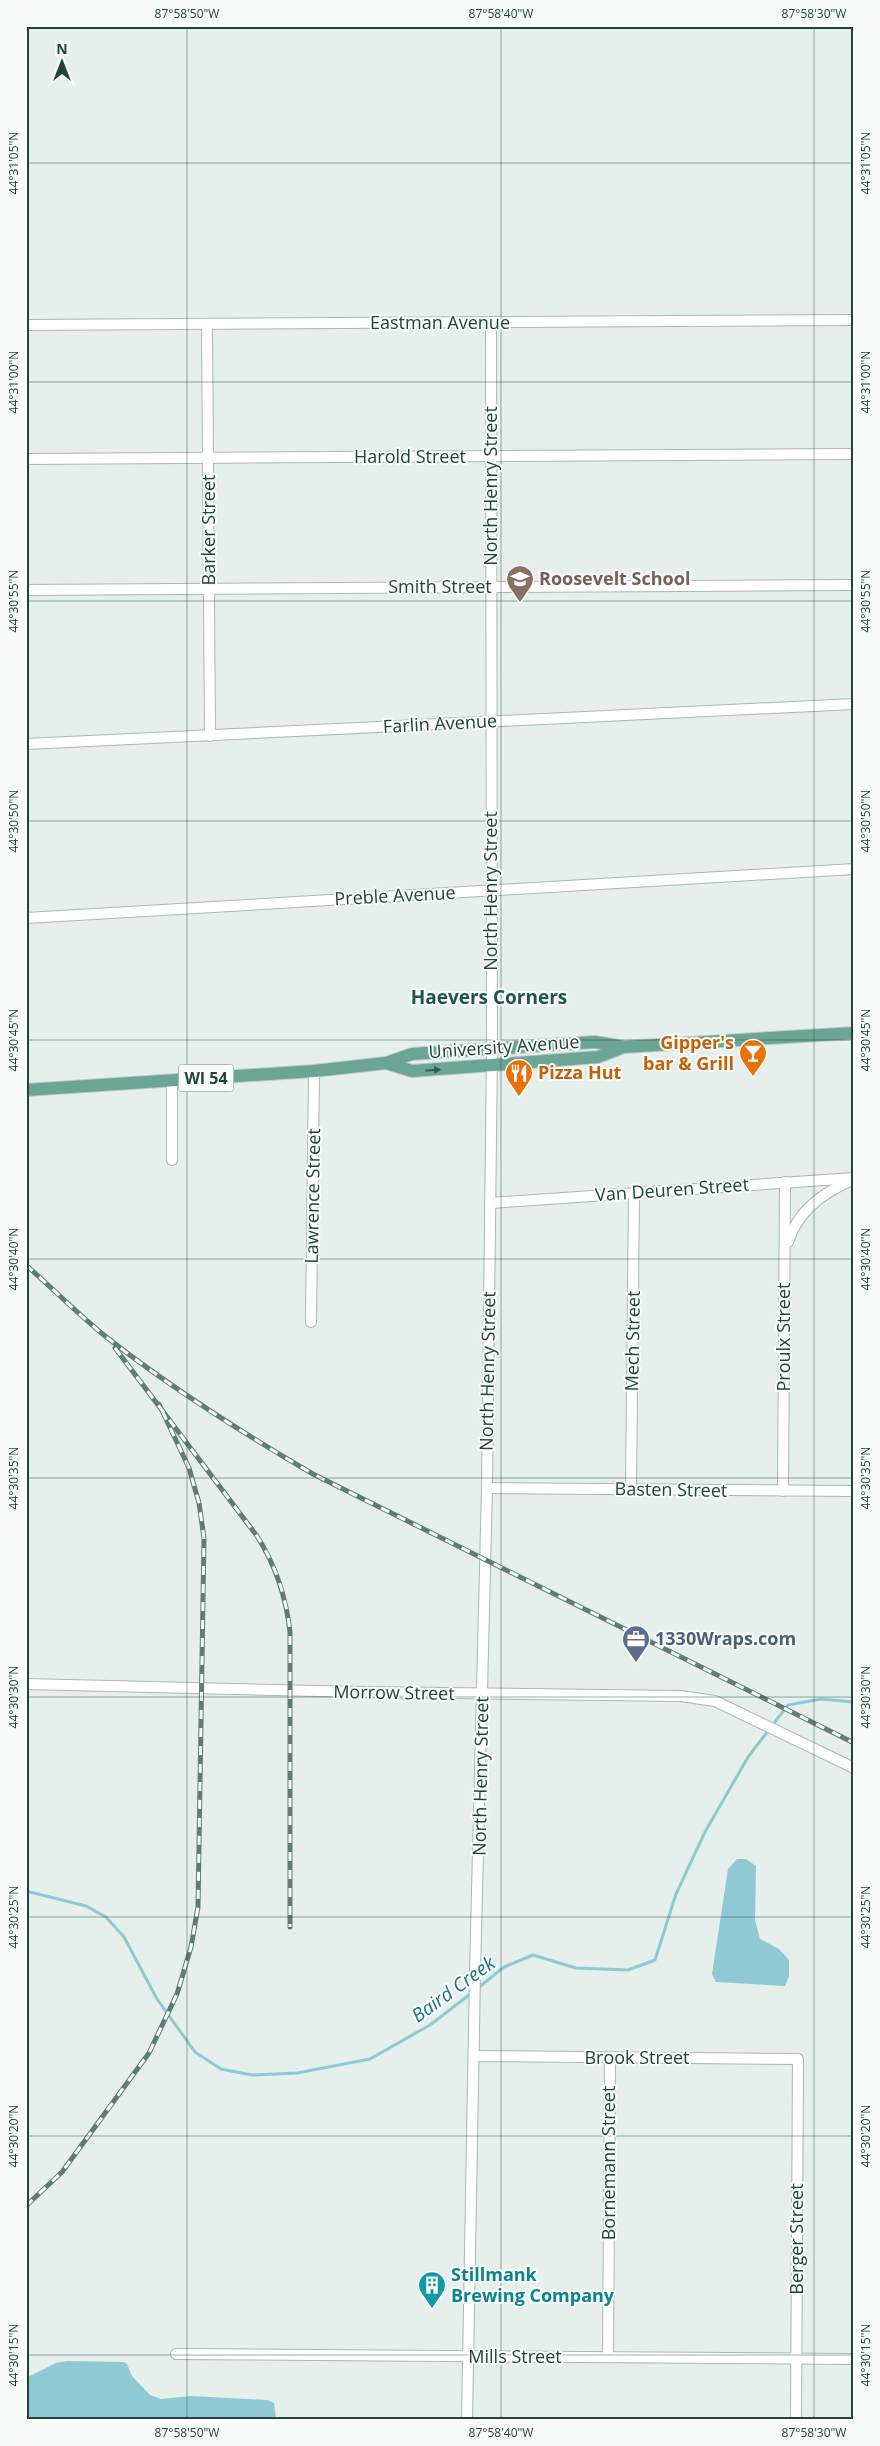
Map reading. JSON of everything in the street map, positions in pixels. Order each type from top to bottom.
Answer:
[{"type":"main road","name":"University Avenue","points":[[26,1090],[314,1071],[386,1063],[412,1054],[595,1042],[624,1047],[854,1034]]},
{"type":"main road","name":"University Avenue","points":[[386,1063],[412,1071],[598,1057],[624,1047]]},
{"type":"street","name":"Eastman Avenue","points":[[26,325],[854,320]]},
{"type":"street","name":"North Henry Street","points":[[467,2420],[475,2056],[474,2005],[487,1488],[492,1065],[491,322]]},
{"type":"street","name":"Barker Street","points":[[207,324],[210,736]]},
{"type":"street","name":"Harold Street","points":[[26,459],[854,454]]},
{"type":"street","name":"Smith Street","points":[[26,590],[854,584]]},
{"type":"street","name":"Farlin Avenue","points":[[26,744],[854,704]]},
{"type":"street","name":"Preble Avenue","points":[[26,918],[854,868]]},
{"type":"street","name":"Lawrence Street","points":[[311,1322],[314,1071]]},
{"type":"street","points":[[172,1080],[172,1160]]},
{"type":"street","name":"Van Deuren Street","points":[[490,1203],[854,1178]]},
{"type":"street","points":[[785,1255],[791,1232],[807,1209],[833,1188],[854,1178]]},
{"type":"street","name":"Proulx Street","points":[[783,1491],[785,1182]]},
{"type":"street","name":"Mech Street","points":[[631,1489],[634,1193]]},
{"type":"street","name":"Basten Street","points":[[487,1488],[854,1491]]},
{"type":"street","name":"Morrow Street","points":[[26,1684],[483,1694],[680,1696],[715,1701],[854,1768]]},
{"type":"street","name":"Brook Street","points":[[475,2056],[798,2059]]},
{"type":"street","name":"Bornemann Street","points":[[608,2358],[610,2058]]},
{"type":"street","name":"Berger Street","points":[[796,2420],[798,2059]]},
{"type":"street","name":"Mills Street","points":[[176,2354],[854,2359]]},
{"type":"water","points":[[737,1859],[746,1859],[756,1866],[755,1920],[760,1939],[779,1949],[789,1960],[789,1976],[785,1986],[716,1982],[712,1974],[728,1869]]},
{"type":"water","points":[[67,2361],[124,2362],[127,2364],[132,2376],[150,2395],[161,2399],[190,2396],[267,2400],[274,2403],[276,2420],[26,2420],[26,2378],[56,2363]]},
{"type":"waterway","name":"Baird Creek","points":[[478,1988],[504,1967],[533,1955],[576,1968],[628,1970],[655,1960],[676,1894],[705,1832],[748,1757],[788,1705],[821,1699],[854,1702]]},
{"type":"waterway","name":"Baird Creek","points":[[26,1891],[86,1906],[106,1917],[124,1937],[157,1999],[195,2052],[221,2069],[252,2075],[297,2073],[370,2059],[430,2025],[473,1992]]},
{"type":"railway","points":[[26,1265],[95,1328],[155,1374],[233,1426],[313,1474],[854,1743]]},
{"type":"railway","points":[[115,1348],[257,1536],[275,1570],[283,1594],[290,1632],[290,1927]]},
{"type":"railway","points":[[26,2206],[62,2172],[149,2053],[177,1994],[191,1947],[198,1907],[204,1538],[199,1503],[189,1468],[159,1404]]},
{"type":"place","name":"Roosevelt School","points":[[520,603]]},
{"type":"place","name":"Gipper's bar & Grill","points":[[753,1077]]},
{"type":"place","name":"Pizza Hut","points":[[519,1097]]},
{"type":"place","name":"1330Wraps.com","points":[[636,1663]]},
{"type":"place","name":"Stillmank Brewing Company","points":[[432,2309]]},
{"type":"district","name":"Haevers Corners","points":[[489,997]]}]
